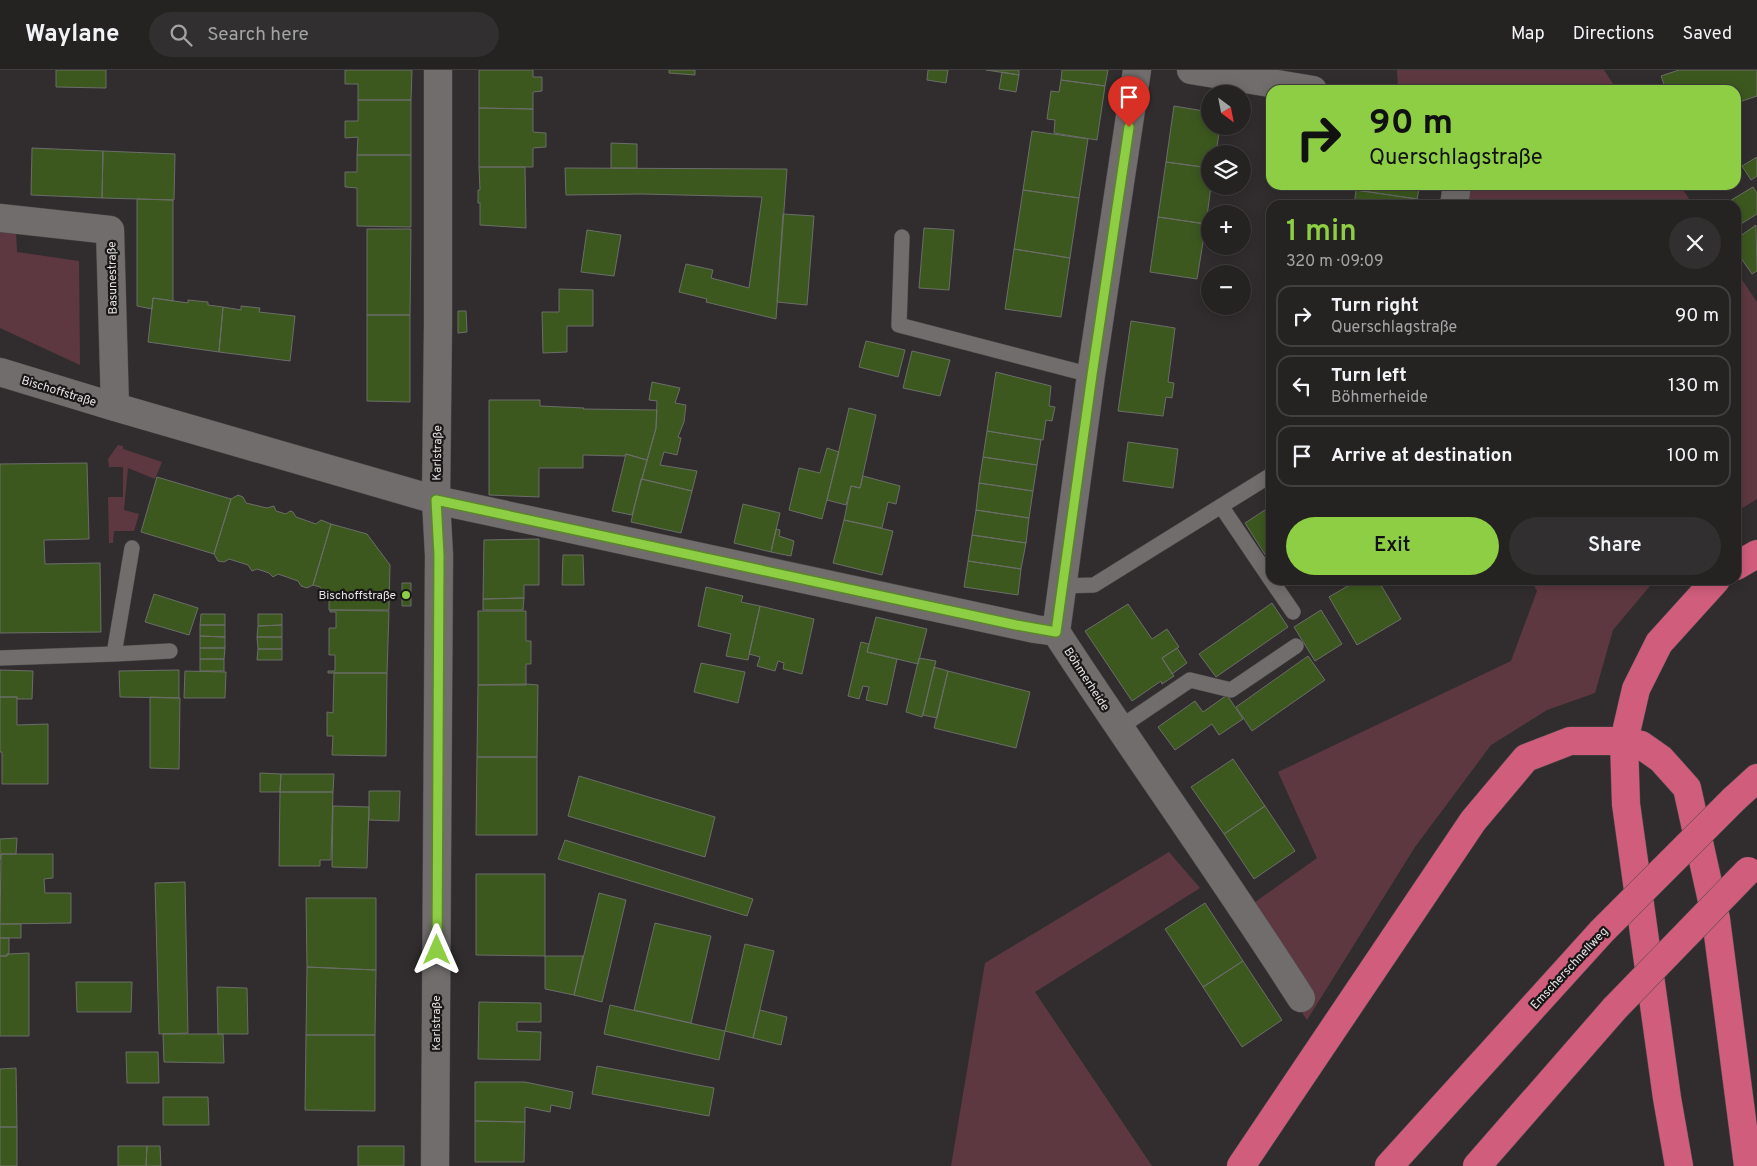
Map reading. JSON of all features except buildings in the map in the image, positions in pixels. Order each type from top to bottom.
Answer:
[{"type":"highway","points":[[1741,563],[1757,554]]},
{"type":"highway","points":[[1679,1166],[1667,1098],[1626,804],[1624,741],[1636,690],[1659,642],[1711,585]]},
{"type":"highway","points":[[1241,1166],[1473,821],[1526,758],[1570,741],[1624,741],[1641,745],[1661,759],[1687,788],[1716,919],[1750,1157]]},
{"type":"highway","name":"Emscherschnellweg","points":[[1389,1166],[1602,931],[1757,778]]},
{"type":"highway","points":[[1477,1166],[1614,1008],[1752,866]]},
{"type":"street","name":"Karlstraße","points":[[435,1166],[439,555],[436,500],[438,70]]},
{"type":"street","points":[[1056,632],[1061,586],[1137,70]]},
{"type":"street","points":[[1191,70],[1282,85]]},
{"type":"street","name":"Basunestraße","points":[[0,218],[110,230],[115,407]]},
{"type":"street","name":"Bischoffstraße","points":[[0,372],[436,500],[1056,632]]},
{"type":"street","name":"Böhmerheide","points":[[1056,632],[1119,728],[1256,927],[1301,998]]},
{"type":"lane","points":[[902,237],[899,325],[1092,375]]},
{"type":"lane","points":[[1061,586],[1094,585],[1266,478]]},
{"type":"lane","points":[[1221,506],[1266,573]]},
{"type":"lane","points":[[114,654],[132,548]]},
{"type":"lane","points":[[1274,585],[1293,612]]},
{"type":"lane","points":[[1119,728],[1190,680],[1231,690],[1296,646]]},
{"type":"lane","points":[[0,658],[170,650]]},
{"type":"shaded area","points":[[1397,70],[1604,70],[1614,85],[1398,85]]},
{"type":"shaded area","points":[[1461,190],[1683,190],[1690,200],[1460,200]]},
{"type":"shaded area","points":[[0,227],[16,231],[17,252],[79,261],[80,365],[0,328]]},
{"type":"shaded area","points":[[1741,278],[1757,302],[1757,499],[1741,509]]},
{"type":"shaded area","points":[[118,445],[123,446],[123,449],[162,462],[155,479],[128,468],[124,510],[139,514],[134,531],[114,531],[113,543],[109,543],[108,497],[123,497],[123,467],[109,467],[108,459]]},
{"type":"shaded area","points":[[1534,585],[1651,585],[1613,630],[1595,693],[1547,710],[1491,745],[1415,847],[1307,1020],[1237,915],[1317,858],[1278,772],[1511,661],[1537,591]]},
{"type":"shaded area","points":[[1169,852],[1200,888],[1035,992],[1152,1166],[951,1166],[985,963]]},
{"type":"place","name":"Bischoffstraße","points":[[406,595]]},
{"type":"route","points":[[437,950],[439,555],[436,500],[1056,632],[1129,127]]}]
